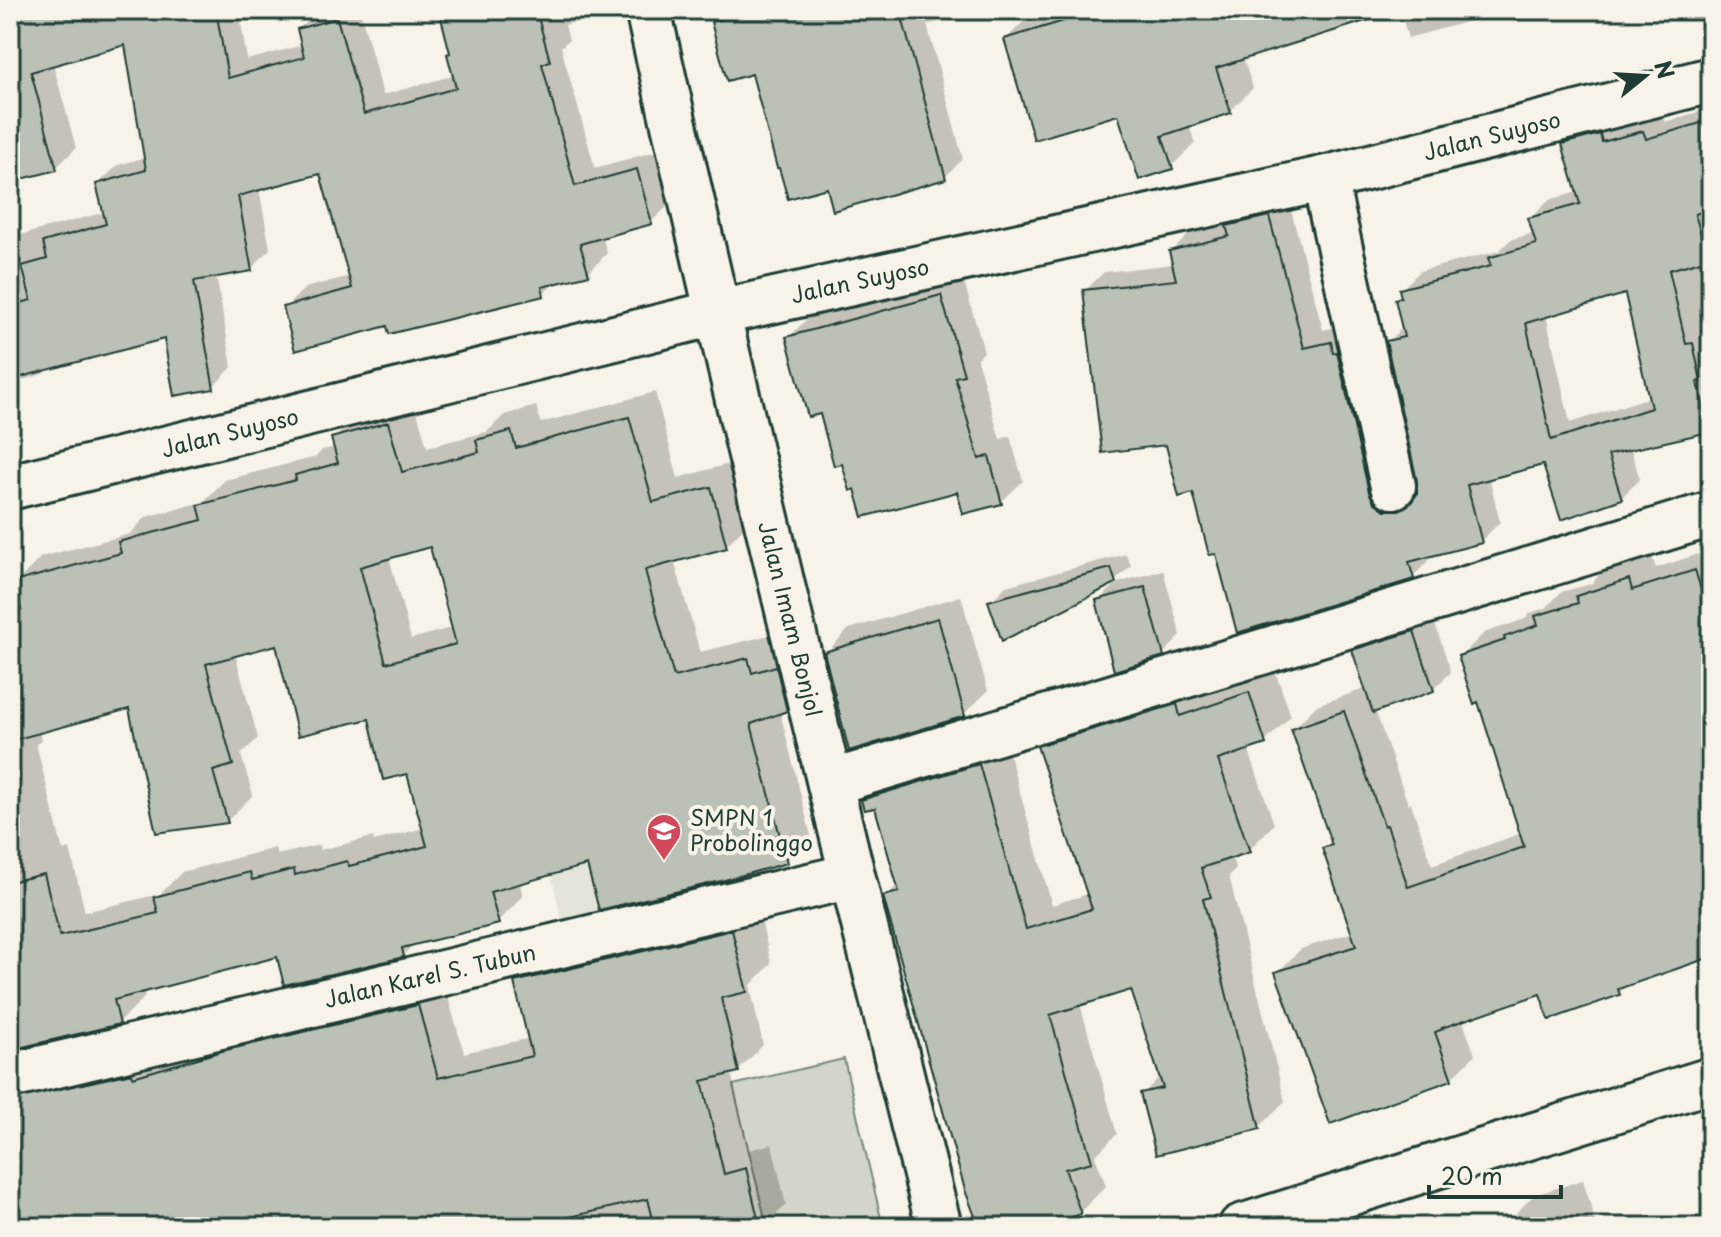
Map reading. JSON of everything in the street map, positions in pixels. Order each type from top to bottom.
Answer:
[{"type":"street","name":"Jalan Imam Bonjol","points":[[648,10],[716,313],[939,1227]]},
{"type":"street","name":"Jalan Suyoso","points":[[10,487],[716,313],[1327,178],[1711,80]]},
{"type":"street","points":[[1327,178],[1330,204],[1393,486]]},
{"type":"street","points":[[830,783],[1711,514]]},
{"type":"street","name":"Jalan Karel S. Tubun","points":[[10,1076],[851,876]]},
{"type":"street","points":[[1241,1227],[1711,1080]]},
{"type":"shaded area","name":"SMPN 1 Probolinggo","points":[[767,802],[783,873],[562,922],[546,851]]},
{"type":"shaded area","points":[[844,1059],[883,1227],[767,1227],[733,1085]]},
{"type":"building","points":[[10,10],[216,10],[228,78],[304,57],[297,29],[337,18],[364,114],[456,88],[439,10],[536,10],[550,61],[542,64],[575,186],[637,169],[652,224],[580,244],[589,275],[542,287],[544,296],[389,334],[387,326],[295,351],[283,307],[352,288],[320,174],[238,196],[252,271],[194,281],[214,389],[174,396],[164,339],[10,380],[10,306],[31,300],[22,266],[47,259],[43,242],[106,224],[96,184],[146,170],[125,45],[31,72],[57,170],[10,182]]},
{"type":"building","points":[[754,10],[900,10],[946,179],[833,211],[827,188],[788,199],[752,74],[727,81],[711,22]]},
{"type":"building","points":[[1100,10],[1374,10],[1375,18],[1216,68],[1231,113],[1162,136],[1173,169],[1139,180],[1118,115],[1034,140],[1004,39]]},
{"type":"building","points":[[1711,120],[1711,210],[1695,214],[1708,259],[1669,270],[1686,344],[1693,343],[1709,432],[1608,455],[1622,499],[1561,520],[1543,465],[1467,485],[1482,543],[1409,562],[1414,579],[1237,633],[1216,554],[1209,555],[1193,493],[1179,497],[1166,445],[1102,453],[1083,290],[1176,280],[1169,251],[1229,236],[1226,226],[1269,216],[1304,348],[1331,342],[1333,353],[1337,352],[1369,492],[1374,502],[1385,510],[1399,510],[1410,504],[1417,494],[1417,481],[1386,341],[1404,337],[1395,299],[1401,297],[1399,289],[1491,266],[1488,258],[1536,244],[1528,218],[1580,204],[1562,144],[1600,134],[1602,142],[1643,131],[1646,139]],"holes":[[[1625,294],[1651,408],[1551,440],[1526,323]]]},
{"type":"building","points":[[941,295],[964,375],[955,377],[979,459],[989,456],[1002,504],[963,514],[957,492],[863,517],[855,489],[850,491],[842,464],[834,466],[820,414],[808,417],[786,337]]},
{"type":"building","points":[[629,417],[653,502],[711,487],[727,548],[645,570],[674,677],[748,658],[752,673],[776,666],[787,711],[751,724],[787,863],[599,910],[587,865],[490,892],[499,924],[402,948],[404,957],[284,985],[277,957],[114,1000],[120,1024],[10,1050],[10,882],[44,874],[60,936],[158,913],[154,897],[250,872],[252,880],[294,869],[295,875],[347,861],[349,866],[427,846],[407,774],[383,780],[369,719],[298,736],[276,645],[206,664],[233,765],[213,771],[228,823],[156,833],[129,709],[10,741],[10,611],[21,610],[14,582],[121,553],[118,542],[202,520],[198,505],[296,480],[295,475],[338,463],[331,438],[388,422],[402,472],[479,452],[476,440],[511,431],[516,448]],"holes":[[[430,547],[456,644],[386,663],[360,567]]]},
{"type":"building","points":[[1111,568],[1116,583],[1002,641],[988,601]]},
{"type":"building","points":[[1695,570],[1711,622],[1711,957],[1618,989],[1620,995],[1549,1020],[1540,994],[1442,1028],[1435,1032],[1452,1080],[1330,1124],[1275,972],[1356,946],[1322,848],[1332,845],[1291,729],[1344,711],[1408,887],[1524,847],[1478,702],[1474,704],[1458,656],[1538,625],[1535,616],[1578,603],[1576,596],[1629,579],[1632,590]]},
{"type":"building","points":[[1145,587],[1164,656],[1114,671],[1096,600]]},
{"type":"building","points":[[938,618],[965,716],[849,751],[824,652]]},
{"type":"building","points":[[1414,631],[1434,691],[1373,713],[1352,650]]},
{"type":"building","points":[[1249,692],[1266,744],[1218,760],[1250,852],[1201,868],[1211,897],[1203,899],[1260,1129],[1156,1155],[1140,1093],[1163,1088],[1131,990],[1050,1015],[1092,1162],[1065,1169],[1081,1214],[1043,1227],[979,1227],[965,1190],[883,896],[899,892],[875,808],[864,810],[861,800],[979,764],[1026,929],[1092,909],[1037,746],[1177,704],[1180,716]]},
{"type":"building","points":[[732,930],[747,992],[721,998],[739,1072],[702,1081],[724,1174],[746,1168],[760,1227],[655,1227],[648,1199],[565,1218],[568,1227],[10,1227],[10,1100],[132,1073],[133,1077],[222,1051],[418,1005],[438,1078],[532,1056],[514,982]]},
{"type":"place","name":"SMPN 1 Probolinggo","points":[[664,862]]}]
